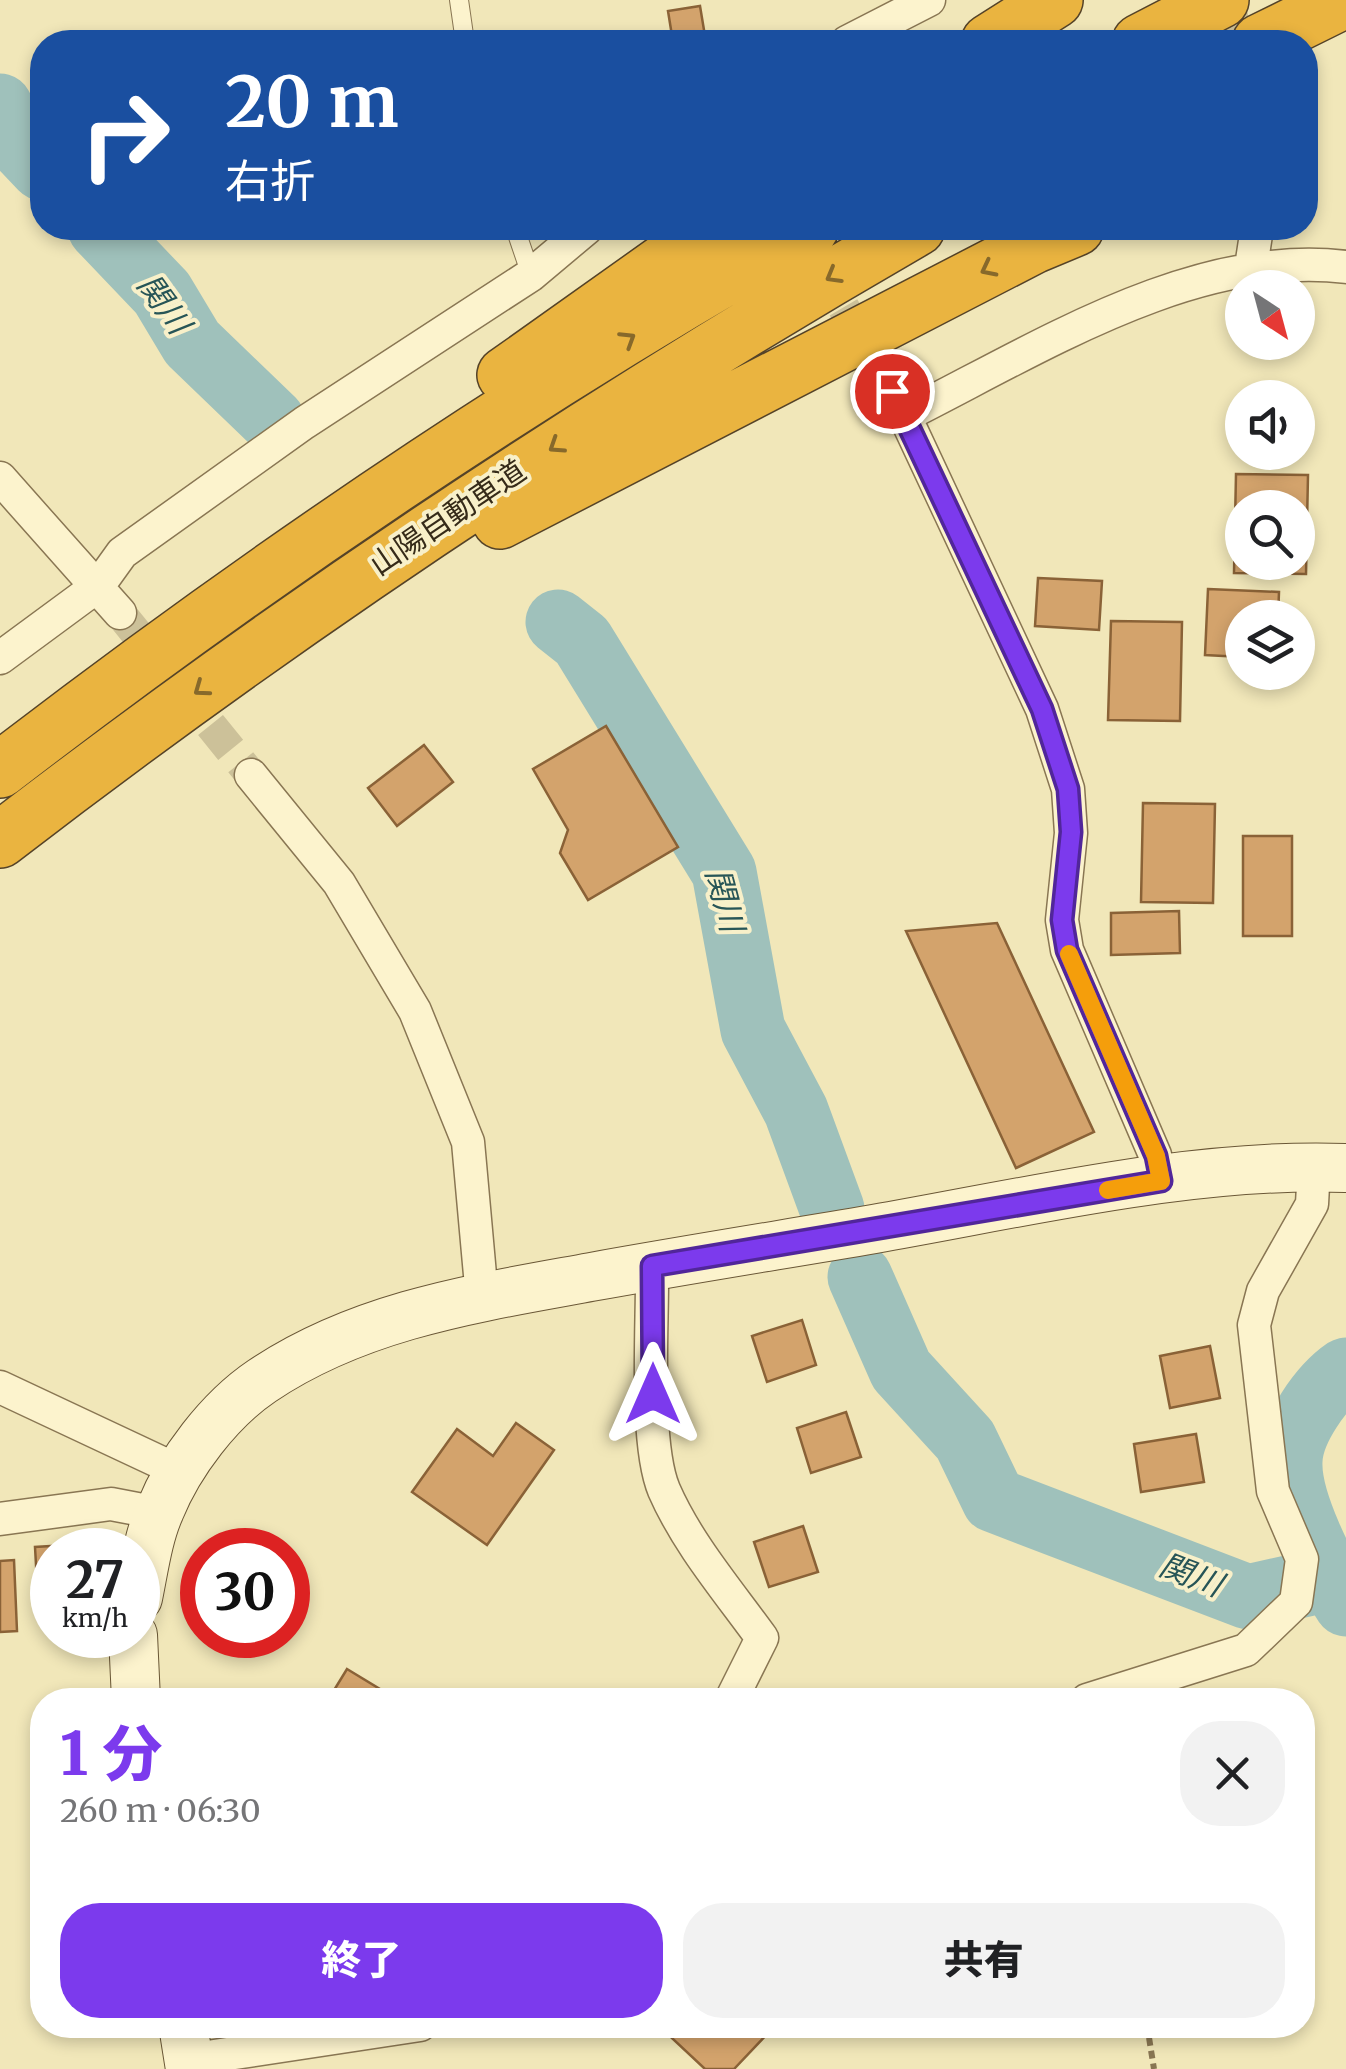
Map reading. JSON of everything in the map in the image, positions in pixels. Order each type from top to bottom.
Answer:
[{"type":"highway","points":[[1008,30],[1054,0]]},
{"type":"highway","points":[[1163,30],[1221,0]]},
{"type":"highway","points":[[1284,30],[1345,0]]},
{"type":"highway","points":[[54,728],[485,390],[695,240]]},
{"type":"highway","name":"山陽自動車道","points":[[0,770],[417,472],[792,240]]},
{"type":"highway","name":"山陽自動車道","points":[[0,840],[251,652],[449,516],[651,384],[897,240]]},
{"type":"highway","points":[[251,652],[587,474],[1047,240]]},
{"type":"street","points":[[870,30],[928,0]]},
{"type":"street","points":[[0,658],[99,585],[122,553],[304,423],[531,275],[573,240]]},
{"type":"street","points":[[1251,267],[1255,240]]},
{"type":"street","points":[[1161,1181],[1156,1156],[1067,950],[1062,920],[1071,832],[1068,789],[1042,709],[899,403],[1102,317],[1251,267],[1346,267]]},
{"type":"street","points":[[0,478],[120,612]]},
{"type":"street","points":[[251,775],[339,883],[415,1011],[468,1142],[482,1297]]},
{"type":"street","points":[[158,1528],[169,1492],[212,1429],[258,1383],[318,1346],[390,1319],[482,1297],[652,1266],[1161,1181],[1330,1168]]},
{"type":"street","points":[[1125,1688],[1246,1650],[1298,1592],[1302,1560],[1273,1491],[1254,1325],[1262,1291],[1330,1168]]},
{"type":"street","points":[[652,1266],[653,1426],[662,1486],[686,1532],[762,1638],[737,1688]]},
{"type":"street","points":[[0,1387],[169,1492]]},
{"type":"street","points":[[0,1519],[169,1492]]},
{"type":"street","points":[[135,1658],[136,1688]]},
{"type":"street","points":[[187,2051],[304,2038]]},
{"type":"lane","points":[[459,0],[463,30]]},
{"type":"lane","points":[[519,240],[531,275]]},
{"type":"path","points":[[1149,2038],[1154,2069]]},
{"type":"building","points":[[700,6],[704,30],[671,30],[668,11]]},
{"type":"building","points":[[1236,474],[1308,475],[1308,490],[1236,490]]},
{"type":"building","points":[[1038,578],[1102,581],[1099,630],[1035,626]]},
{"type":"building","points":[[1208,589],[1279,592],[1279,600],[1225,600],[1225,656],[1205,655]]},
{"type":"building","points":[[1111,621],[1182,622],[1180,721],[1108,720]]},
{"type":"building","points":[[606,726],[678,847],[588,900],[560,853],[568,830],[533,769]]},
{"type":"building","points":[[424,745],[453,782],[397,826],[368,788]]},
{"type":"building","points":[[1143,803],[1215,804],[1213,903],[1141,902]]},
{"type":"building","points":[[1243,836],[1292,836],[1292,936],[1243,936]]},
{"type":"building","points":[[1179,911],[1180,953],[1111,955],[1111,913]]},
{"type":"building","points":[[997,923],[1094,1132],[1016,1168],[906,931]]},
{"type":"building","points":[[802,1320],[816,1365],[767,1382],[752,1336]]},
{"type":"building","points":[[1210,1346],[1220,1398],[1170,1408],[1160,1356]]},
{"type":"building","points":[[846,1412],[861,1457],[811,1473],[797,1428]]},
{"type":"building","points":[[516,1423],[554,1450],[487,1545],[412,1492],[457,1429],[493,1456]]},
{"type":"building","points":[[1196,1434],[1204,1482],[1141,1492],[1134,1444]]},
{"type":"building","points":[[803,1526],[818,1572],[769,1587],[754,1542]]},
{"type":"building","points":[[14,1560],[17,1631],[0,1632],[0,1561]]},
{"type":"building","points":[[347,1669],[378,1688],[335,1688]]},
{"type":"building","points":[[672,2038],[763,2038],[734,2069],[705,2069]]},
{"type":"waterway","name":"関川","points":[[0,106],[30,155]]},
{"type":"waterway","name":"関川","points":[[111,240],[162,293],[192,343],[273,421]]},
{"type":"waterway","name":"関川","points":[[558,622],[582,641],[724,872],[753,1030],[796,1111],[832,1209]]},
{"type":"waterway","name":"関川","points":[[860,1277],[901,1370],[965,1440],[994,1500],[1248,1597],[1329,1579]]},
{"type":"waterway","points":[[1346,1370],[1309,1410],[1296,1436],[1290,1461],[1301,1515],[1346,1604]]},
{"type":"tunnel","points":[[1230,0],[1234,30]]},
{"type":"tunnel","points":[[819,266],[893,391]]},
{"type":"tunnel","points":[[120,613],[251,775]]},
{"type":"slow traffic","points":[[1069,954],[1156,1156],[1161,1181],[1108,1190]]},
{"type":"route","points":[[653,1394],[652,1266],[1161,1181],[1156,1156],[1067,950],[1062,920],[1071,832],[1068,789],[1042,709],[892,391]]}]
